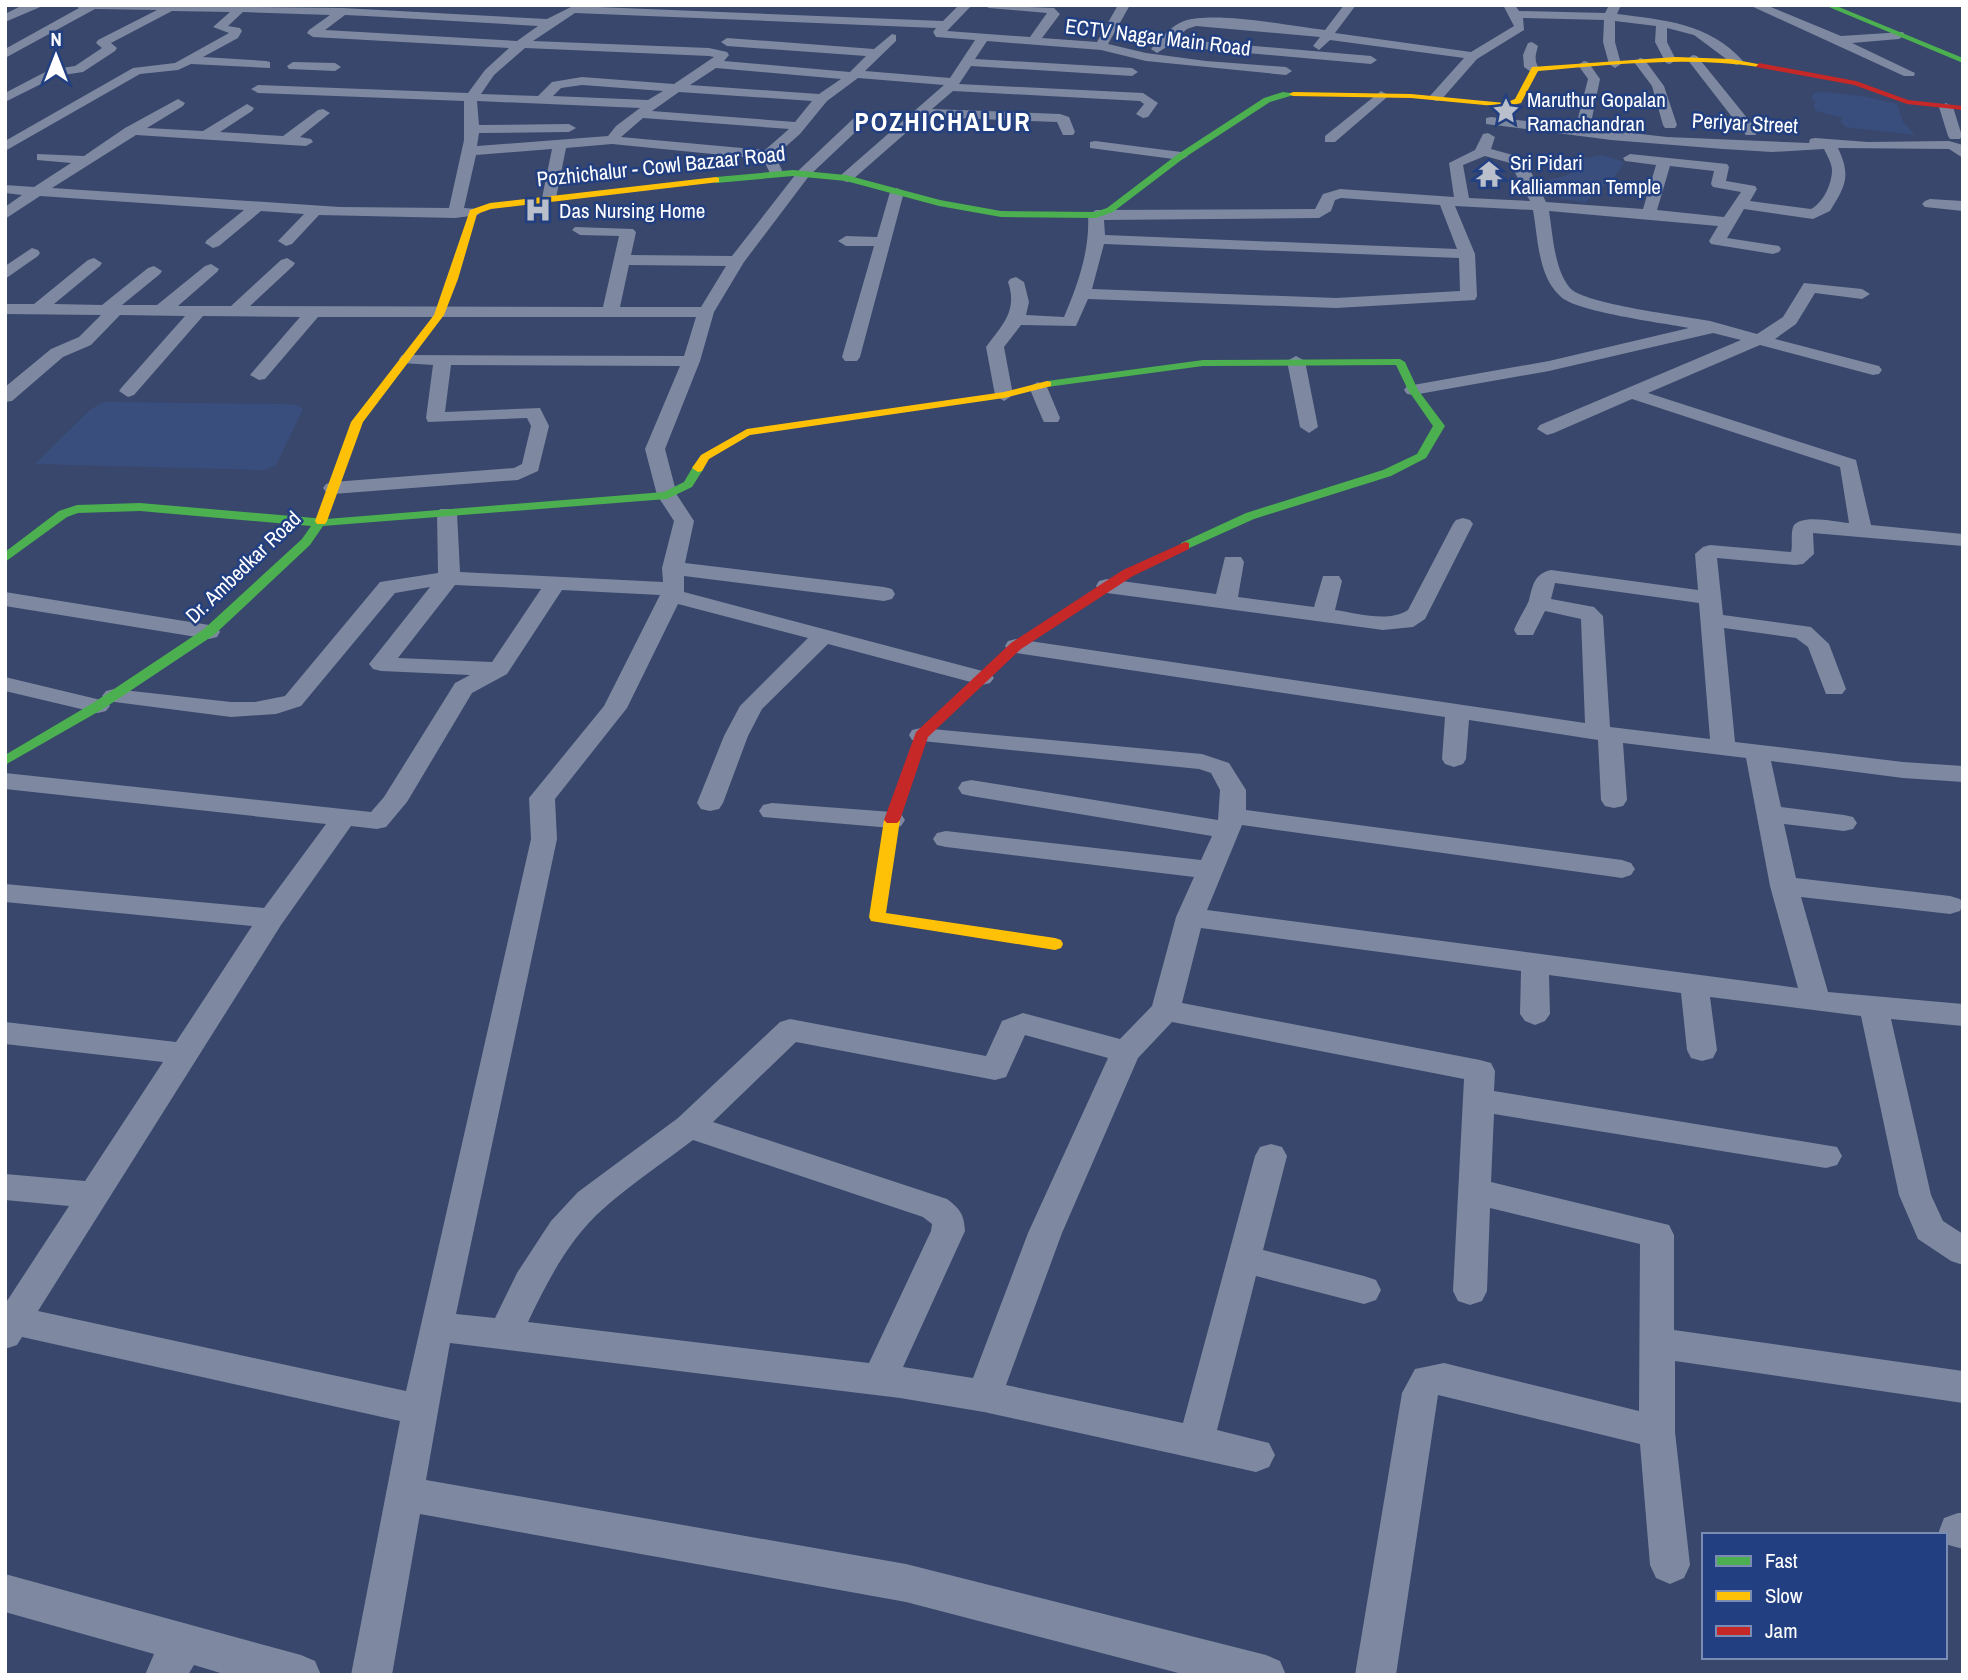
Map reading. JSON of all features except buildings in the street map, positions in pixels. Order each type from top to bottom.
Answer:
[{"type":"street","points":[[5,19],[27,7],[38,5]]},
{"type":"street","points":[[80,5],[243,7],[548,23]]},
{"type":"street","points":[[455,213],[472,129],[470,99],[483,80],[521,44],[548,23],[576,7],[946,24],[966,5]]},
{"type":"street","points":[[989,5],[1050,10],[1054,14],[1033,41]]},
{"type":"street","points":[[1101,46],[1124,5]]},
{"type":"street","points":[[1283,94],[1286,71],[1310,56],[1350,5]]},
{"type":"street","points":[[1755,5],[1840,40],[1909,73]]},
{"type":"street","points":[[1827,5],[1963,61]]},
{"type":"street","points":[[5,54],[92,6]]},
{"type":"street","points":[[5,98],[58,71],[79,69],[111,48],[102,43],[172,7]]},
{"type":"street","points":[[5,147],[137,71],[170,69],[234,35],[236,31],[219,27],[243,7]]},
{"type":"street","points":[[1530,8],[1614,12],[1663,23],[1695,21]]},
{"type":"street","points":[[1436,97],[1473,56],[1520,27],[1512,10],[1621,14],[1639,12],[1695,21],[1737,61]]},
{"type":"street","points":[[343,11],[313,33],[709,52],[723,55],[715,64],[676,87],[616,134],[560,144],[469,151]]},
{"type":"street","points":[[1614,12],[1611,56],[1615,64]]},
{"type":"street","points":[[1146,57],[1185,25],[1200,22],[1327,35],[1473,56]]},
{"type":"street","points":[[1663,23],[1660,31],[1661,45],[1670,60]]},
{"type":"street","name":"ECTV Nagar Main Road","points":[[946,24],[940,34],[1101,46],[1146,57],[1286,71]]},
{"type":"street","points":[[1840,40],[1899,35]]},
{"type":"street","points":[[768,155],[799,126],[822,98],[854,75],[892,38]]},
{"type":"street","points":[[846,178],[952,85],[983,38]]},
{"type":"street","points":[[727,42],[877,52]]},
{"type":"street","points":[[1167,42],[1371,60]]},
{"type":"street","points":[[1532,46],[1529,55],[1530,67],[1534,70]]},
{"type":"street","points":[[1693,59],[1751,132]]},
{"type":"street","points":[[189,60],[266,65]]},
{"type":"street","points":[[1534,70],[1670,60],[1737,61],[1856,83],[1907,102],[1952,102],[1963,99]]},
{"type":"street","points":[[968,62],[1132,72]]},
{"type":"street","points":[[1640,62],[1658,86],[1671,125]]},
{"type":"street","points":[[715,64],[952,85],[1147,93],[1152,103],[1143,114]]},
{"type":"street","points":[[1569,116],[1591,118],[1594,79],[1584,65]]},
{"type":"street","points":[[293,66],[330,67],[293,91]]},
{"type":"street","points":[[579,69],[696,75]]},
{"type":"street","points":[[1483,151],[1491,121],[1500,105],[1518,101],[1534,70]]},
{"type":"street","points":[[540,101],[553,87],[563,83],[599,81],[822,98]]},
{"type":"street","points":[[258,89],[540,101],[647,109],[799,126]]},
{"type":"street","name":"Pozhichalur - Cowl Bazaar Road","points":[[473,212],[500,203],[804,173],[846,178],[948,206],[1001,215],[1096,215],[1110,210],[1181,156],[1267,100],[1283,94],[1436,97],[1500,105]]},
{"type":"street","points":[[1330,139],[1381,95]]},
{"type":"street","points":[[1952,102],[1955,136]]},
{"type":"street","points":[[5,215],[37,191],[178,103]]},
{"type":"street","points":[[1500,105],[1534,111]]},
{"type":"street","points":[[206,136],[247,108]]},
{"type":"street","points":[[286,141],[323,113]]},
{"type":"street","points":[[920,113],[1060,118],[1065,120],[1068,132]]},
{"type":"street","points":[[371,1675],[436,1326],[544,839],[542,798],[615,708],[673,584],[684,521],[667,495],[655,449],[691,361],[706,312],[737,261],[804,173],[860,120]]},
{"type":"street","name":"Periyar Street","points":[[1491,121],[1770,147],[1818,148],[1829,144]]},
{"type":"street","points":[[472,129],[616,134],[768,155]]},
{"type":"street","points":[[1724,130],[1829,144],[1949,145],[1955,146],[1963,156]]},
{"type":"street","points":[[130,131],[306,142]]},
{"type":"street","points":[[549,198],[560,144]]},
{"type":"street","points":[[1630,158],[1722,167],[1718,184],[1750,189],[1717,241],[1777,237],[1825,208],[1837,183],[1840,168],[1829,144]]},
{"type":"street","points":[[1095,145],[1181,156]]},
{"type":"street","points":[[1082,294],[1336,303],[1469,296],[1466,254],[1454,202],[1455,163],[1483,151],[1515,160],[1521,166],[1540,206],[1549,259],[1558,283],[1567,295],[1600,306],[1712,327],[1872,370]]},
{"type":"street","points":[[768,155],[777,174]]},
{"type":"street","points":[[1908,159],[1963,156]]},
{"type":"street","points":[[42,157],[86,160]]},
{"type":"street","points":[[1649,213],[1664,161]]},
{"type":"street","points":[[5,189],[316,211],[473,212]]},
{"type":"street","points":[[851,357],[897,192]]},
{"type":"street","points":[[1017,320],[1070,322],[1082,294],[1097,239],[1096,215],[1319,213],[1326,208],[1328,197],[1340,193],[1649,213],[1728,222]]},
{"type":"street","points":[[1740,204],[1777,237]]},
{"type":"street","points":[[1930,204],[1963,206]]},
{"type":"street","points":[[213,243],[257,207]]},
{"type":"street","points":[[286,241],[316,211]]},
{"type":"street","name":"Dr. Ambedkar Road","points":[[5,761],[106,701],[209,632],[306,542],[320,523],[357,422],[408,359],[440,313],[473,212]]},
{"type":"street","points":[[580,230],[628,232],[610,312]]},
{"type":"street","points":[[1097,239],[1466,254]]},
{"type":"street","points":[[846,242],[885,242]]},
{"type":"street","points":[[5,274],[32,253]]},
{"type":"street","points":[[622,260],[737,261]]},
{"type":"street","points":[[38,309],[94,263]]},
{"type":"street","points":[[235,311],[287,263]]},
{"type":"street","points":[[162,310],[211,269]]},
{"type":"street","points":[[5,397],[57,353],[85,341],[110,310],[154,271]]},
{"type":"street","points":[[1004,395],[995,346],[1017,320],[1021,294],[1016,282]]},
{"type":"street","points":[[1547,429],[1771,334],[1790,320],[1810,287],[1862,294]]},
{"type":"street","points":[[1152,296],[1153,314]]},
{"type":"street","points":[[5,309],[440,313],[706,312]]},
{"type":"street","points":[[128,391],[200,310]]},
{"type":"street","points":[[259,374],[313,312]]},
{"type":"street","points":[[1413,390],[1549,366],[1689,335],[1712,327]]},
{"type":"street","points":[[408,359],[691,361]]},
{"type":"street","points":[[333,488],[518,474],[531,467],[540,426],[533,412],[435,418],[443,360]]},
{"type":"street","points":[[1296,361],[1309,427]]},
{"type":"street","points":[[6,556],[63,514],[77,509],[140,507],[320,523],[667,495],[688,484],[705,457],[747,432],[1004,395],[1062,380],[1203,363],[1400,362],[1413,390],[1439,426],[1422,456],[1387,473],[1250,516],[1128,573],[1016,646],[921,735],[892,820],[877,917],[1055,944]]},
{"type":"street","points":[[1038,387],[1051,418]]},
{"type":"street","points":[[1631,393],[1849,464],[1861,530]]},
{"type":"street","points":[[447,513],[449,578],[381,664],[499,669]]},
{"type":"street","points":[[1107,586],[1382,623],[1405,622],[1417,614],[1463,524]]},
{"type":"street","points":[[1723,748],[1706,554],[1710,551],[1795,559],[1803,554],[1803,528],[1820,526],[1963,540]]},
{"type":"street","points":[[1226,602],[1233,562]]},
{"type":"street","points":[[1541,604],[1539,597],[1544,582],[1551,576],[1710,609],[1803,632],[1818,644],[1834,689]]},
{"type":"street","points":[[5,684],[106,701],[270,710],[293,701],[388,587],[449,578],[556,583],[673,584],[884,594]]},
{"type":"street","points":[[1324,615],[1331,581]]},
{"type":"street","points":[[5,781],[377,821],[394,802],[463,688],[499,669],[556,583]]},
{"type":"street","points":[[673,584],[822,636],[982,678]]},
{"type":"street","points":[[5,599],[209,632]]},
{"type":"street","points":[[1525,630],[1533,610],[1541,604],[1586,611],[1592,616],[1614,800]]},
{"type":"street","points":[[710,803],[736,736],[752,706],[822,636]]},
{"type":"street","points":[[1016,646],[1604,733],[1903,770],[1963,774]]},
{"type":"street","points":[[1454,759],[1458,712]]},
{"type":"street","points":[[921,735],[1202,762],[1220,768],[1233,790],[1231,823],[1190,917],[1166,1010],[1126,1052],[1045,1233],[984,1396]]},
{"type":"street","points":[[1758,752],[1784,886],[1816,1001]]},
{"type":"street","points":[[971,788],[1231,823],[1622,869]]},
{"type":"street","points":[[772,811],[892,820]]},
{"type":"street","points":[[1772,814],[1844,822]]},
{"type":"street","points":[[344,817],[271,918],[10,1327],[421,1410]]},
{"type":"street","points":[[946,839],[1210,870]]},
{"type":"street","points":[[1784,886],[1950,905]]},
{"type":"street","points":[[5,893],[271,918]]},
{"type":"street","points":[[1190,917],[1816,1001],[1963,1015]]},
{"type":"street","points":[[1535,963],[1535,1014]]},
{"type":"street","points":[[1695,985],[1702,1050]]},
{"type":"street","points":[[1874,1006],[1915,1195],[1930,1230],[1963,1251]]},
{"type":"street","points":[[1166,1010],[1480,1071],[1477,1192],[1470,1291]]},
{"type":"street","points":[[505,1335],[529,1283],[563,1230],[590,1201],[689,1126],[790,1030],[995,1069],[1012,1029],[1023,1024],[1126,1052]]},
{"type":"street","points":[[5,1033],[186,1054]]},
{"type":"street","points":[[1479,1100],[1826,1156]]},
{"type":"street","points":[[689,1126],[935,1208],[948,1217],[948,1230],[878,1380]]},
{"type":"street","points":[[1196,1441],[1271,1156]]},
{"type":"street","points":[[5,1187],[92,1195]]},
{"type":"street","points":[[1477,1192],[1657,1235],[1657,1432],[1670,1565]]},
{"type":"street","points":[[1244,1259],[1364,1290]]},
{"type":"street","points":[[436,1326],[878,1380],[984,1396],[1256,1455]]},
{"type":"street","points":[[1658,1343],[1963,1387]]},
{"type":"street","points":[[1375,1675],[1420,1393],[1428,1380],[1444,1379],[1657,1432]]},
{"type":"street","points":[[405,1494],[906,1583],[1266,1675]]},
{"type":"street","points":[[5,1593],[174,1659],[302,1675]]},
{"type":"water","points":[[1824,92],[1897,104],[1903,122],[1915,135],[1845,127],[1840,121],[1843,118],[1816,111],[1813,106],[1816,103],[1811,98],[1814,93]]},
{"type":"water","points":[[1602,155],[1624,162],[1611,180],[1585,203],[1546,192],[1544,186],[1549,179],[1565,176],[1578,169],[1579,159]]},
{"type":"water","points":[[104,402],[283,404],[296,405],[303,409],[276,465],[265,470],[35,464],[91,409]]},
{"type":"traffic: fast","points":[[1827,5],[1963,61]]},
{"type":"traffic: fast","points":[[716,180],[793,173],[846,178],[939,203],[1001,214],[1096,215],[1110,210],[1181,156],[1267,100],[1283,94],[1293,94]]},
{"type":"traffic: fast","points":[[1047,384],[1203,363],[1400,362],[1413,390],[1439,426],[1422,456],[1387,473],[1250,516],[1185,546]]},
{"type":"traffic: fast","points":[[5,558],[63,514],[77,509],[140,507],[320,523],[667,495],[688,484],[698,468]]},
{"type":"traffic: fast","points":[[5,761],[98,706],[209,632],[306,542],[321,521]]},
{"type":"traffic: slow","points":[[1293,94],[1411,96],[1505,105],[1518,101],[1535,69],[1676,59],[1759,65]]},
{"type":"traffic: slow","points":[[321,521],[357,422],[439,315],[473,212],[490,206],[716,180]]},
{"type":"traffic: slow","points":[[698,468],[705,457],[747,432],[1004,395],[1047,384]]},
{"type":"traffic: slow","points":[[892,820],[877,917],[1055,944]]},
{"type":"traffic: jam","points":[[1759,65],[1856,83],[1907,102],[1963,108]]},
{"type":"traffic: jam","points":[[892,820],[921,735],[1016,646],[1128,573],[1185,546]]},
{"type":"place","name":"Maruthur Gopalan Ramachandran","points":[[1506,111]]},
{"type":"place","name":"Sri Pidari Kalliamman Temple","points":[[1489,174]]},
{"type":"place","name":"Das Nursing Home","points":[[538,210]]},
{"type":"district","name":"POZHICHALUR","points":[[943,121]]}]
